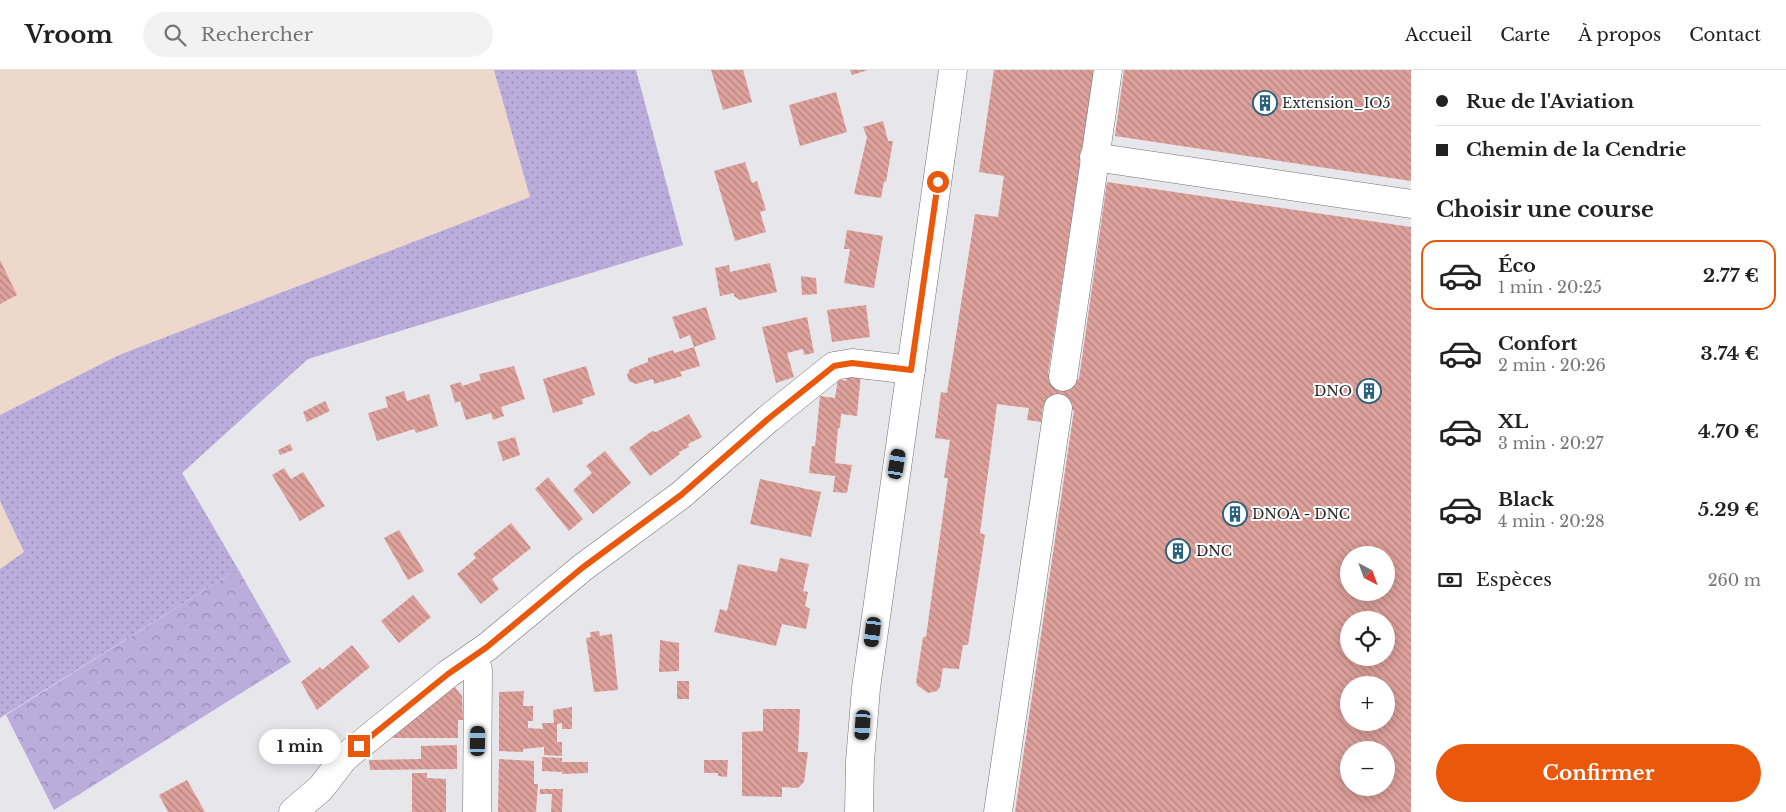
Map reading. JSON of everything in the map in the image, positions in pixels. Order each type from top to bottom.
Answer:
[{"type":"street","points":[[859,812],[860,761],[866,688],[882,558],[911,370],[953,70]]},
{"type":"street","points":[[1063,377],[1108,70]]},
{"type":"street","points":[[1094,156],[1411,204]]},
{"type":"street","points":[[293,812],[320,788],[344,758],[582,568],[681,495],[768,419],[834,366],[852,363],[911,370]]},
{"type":"street","points":[[998,812],[1058,408]]},
{"type":"street","points":[[474,656],[478,670],[477,812]]},
{"type":"shaded area","points":[[0,70],[494,70],[531,197],[119,355],[0,415]]},
{"type":"shaded area","points":[[0,501],[24,553],[0,569]]},
{"type":"green space","points":[[494,70],[636,70],[683,245],[308,359],[182,473],[238,569],[0,718],[0,569],[24,552],[0,501],[0,415],[119,355],[530,197]]},
{"type":"green space","points":[[238,569],[291,662],[54,810],[6,715]]},
{"type":"building","points":[[711,70],[743,70],[752,102],[723,110]]},
{"type":"building","points":[[850,70],[868,70],[852,75]]},
{"type":"building","name":"DNOA - DNC","points":[[994,70],[1097,70],[1081,179],[1078,179],[1048,374],[1079,379],[1107,182],[1411,227],[1411,812],[1015,812],[1074,410],[1043,406],[1041,422],[1027,420],[1029,408],[997,404],[980,533],[985,535],[968,645],[963,645],[959,669],[943,668],[940,687],[937,691],[928,693],[916,683],[923,637],[926,637],[948,478],[944,478],[950,440],[935,438],[941,392],[947,393],[975,214],[998,217],[1004,176],[979,172]]},
{"type":"building","name":"Extension_IO5","points":[[1124,70],[1411,70],[1411,181],[1115,136]]},
{"type":"building","points":[[836,92],[847,132],[800,146],[789,105]]},
{"type":"building","points":[[883,121],[888,141],[893,141],[886,182],[884,181],[881,198],[854,194],[867,137],[863,127]]},
{"type":"building","points":[[745,162],[752,183],[757,181],[766,210],[760,212],[766,232],[735,241],[714,171]]},
{"type":"building","points":[[847,230],[883,236],[874,288],[844,283],[850,249],[844,249]]},
{"type":"building","points":[[0,260],[17,295],[0,304]]},
{"type":"building","points":[[770,263],[777,292],[740,300],[734,296],[734,293],[720,296],[715,268],[729,265],[730,272]]},
{"type":"building","points":[[801,276],[816,278],[817,294],[802,295]]},
{"type":"building","points":[[866,305],[870,337],[832,342],[827,310]]},
{"type":"building","points":[[706,307],[716,339],[694,347],[690,335],[680,339],[672,317]]},
{"type":"building","points":[[807,317],[814,353],[804,355],[803,349],[787,353],[794,377],[776,383],[762,327]]},
{"type":"building","points":[[694,347],[700,366],[680,372],[682,376],[654,384],[653,379],[636,384],[629,381],[627,375],[630,369],[648,362],[648,358],[673,350],[674,353]]},
{"type":"building","points":[[514,366],[525,399],[501,407],[504,416],[493,420],[491,413],[466,420],[460,401],[455,403],[450,385],[461,382],[462,386],[481,380],[479,374]]},
{"type":"building","points":[[586,366],[595,395],[582,399],[583,404],[553,413],[543,379]]},
{"type":"building","points":[[848,372],[861,373],[857,416],[841,414],[840,428],[838,428],[835,463],[852,465],[847,493],[833,492],[835,476],[809,473],[812,446],[815,446],[820,396],[835,398],[838,379],[846,381]]},
{"type":"building","points":[[404,391],[407,401],[429,394],[438,426],[416,433],[414,429],[377,441],[368,413],[388,407],[385,397]]},
{"type":"building","points":[[325,401],[330,411],[307,422],[303,412]]},
{"type":"building","points":[[689,414],[702,437],[688,444],[689,447],[679,452],[680,454],[650,476],[629,448],[652,431],[656,432]]},
{"type":"building","points":[[515,437],[520,455],[503,461],[497,442]]},
{"type":"building","points":[[290,444],[293,450],[280,455],[278,450]]},
{"type":"building","points":[[605,451],[631,483],[593,514],[573,490],[592,473],[586,466]]},
{"type":"building","points":[[284,468],[291,479],[303,472],[325,506],[300,521],[272,475]]},
{"type":"building","points":[[548,477],[583,519],[569,531],[535,489]]},
{"type":"building","points":[[760,479],[821,492],[811,537],[750,524]]},
{"type":"building","points":[[511,523],[531,548],[492,579],[499,589],[481,604],[457,574],[476,558],[473,554]]},
{"type":"building","points":[[399,530],[424,571],[408,580],[384,538]]},
{"type":"building","points":[[780,558],[809,564],[803,591],[808,592],[805,606],[810,609],[806,629],[782,624],[776,646],[714,632],[720,609],[727,611],[738,564],[777,572]]},
{"type":"building","points":[[413,595],[431,617],[399,643],[381,621]]},
{"type":"building","points":[[599,631],[600,636],[612,634],[618,690],[594,692],[586,638],[591,637],[590,632]]},
{"type":"building","points":[[660,640],[679,643],[679,671],[659,672]]},
{"type":"building","points":[[352,645],[370,667],[317,710],[301,682],[320,667],[322,670]]},
{"type":"building","points":[[677,681],[689,681],[689,699],[677,699]]},
{"type":"building","points":[[454,686],[462,696],[463,720],[458,720],[458,738],[391,738]]},
{"type":"building","points":[[524,691],[523,706],[533,706],[533,721],[528,721],[528,728],[543,729],[542,723],[554,723],[553,710],[572,707],[572,729],[562,729],[562,723],[557,724],[557,742],[562,742],[562,756],[544,755],[544,747],[523,749],[523,752],[499,751],[499,692]]},
{"type":"building","points":[[763,709],[800,709],[798,752],[808,752],[804,782],[798,788],[782,787],[782,797],[742,796],[742,732],[763,731]]},
{"type":"building","points":[[457,745],[457,769],[370,770],[369,760],[421,759],[421,746]]},
{"type":"building","points":[[542,757],[562,758],[562,762],[588,762],[588,773],[562,774],[562,772],[542,771]]},
{"type":"building","points":[[499,759],[534,761],[534,784],[538,784],[536,812],[498,812]]},
{"type":"building","points":[[704,760],[728,760],[727,777],[718,776],[718,773],[704,773]]},
{"type":"building","points":[[412,773],[427,773],[427,778],[446,779],[446,812],[412,812]]},
{"type":"building","points":[[187,780],[205,812],[168,812],[159,795]]},
{"type":"building","points":[[540,789],[563,789],[562,812],[551,812],[552,794],[540,794]]},
{"type":"place","name":"Extension_IO5","points":[[1265,103]]},
{"type":"place","name":"DNO","points":[[1369,391]]},
{"type":"place","name":"DNOA - DNC","points":[[1235,514]]},
{"type":"place","name":"DNC","points":[[1178,551]]},
{"type":"route","points":[[359,746],[448,674],[487,647],[582,568],[681,495],[768,419],[834,366],[852,363],[911,370],[938,182]]}]
